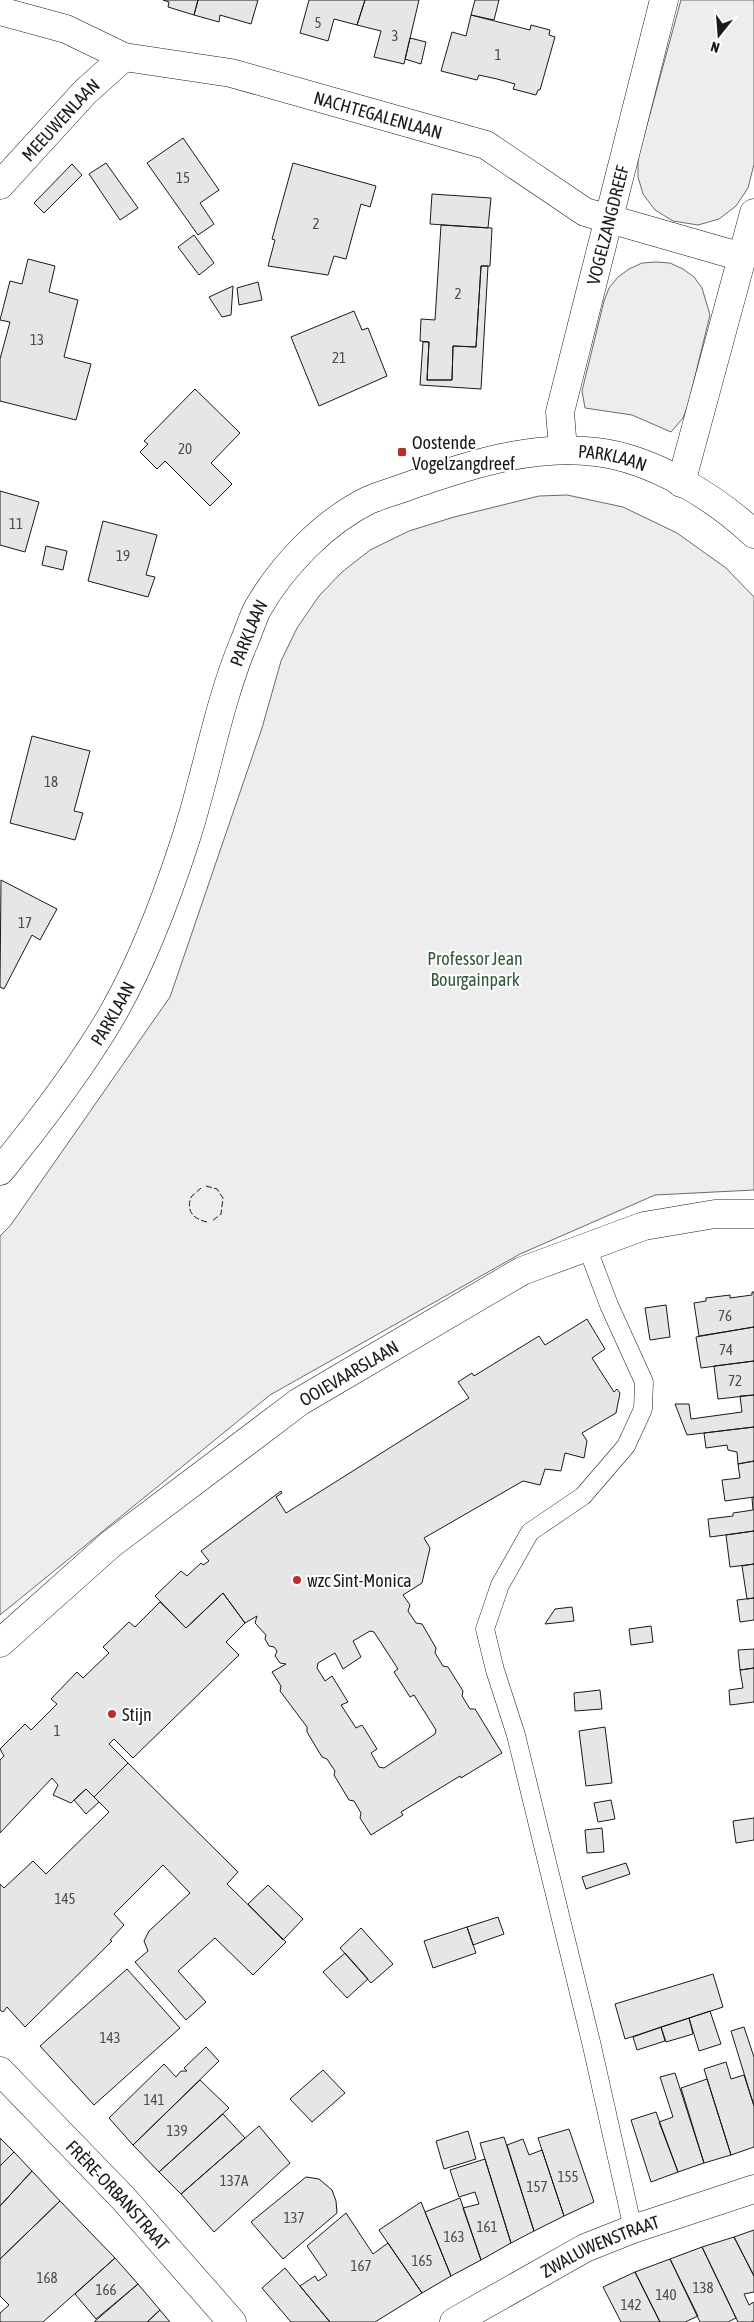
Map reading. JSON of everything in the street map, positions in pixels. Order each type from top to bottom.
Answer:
[{"type":"street","name":"VOGELZANGDREEF","points":[[563,450],[560,412],[664,0]]},
{"type":"street","name":"NACHTEGALENLAAN","points":[[0,11],[66,29],[124,58],[231,73],[486,145],[584,212],[742,258]]},
{"type":"street","name":"MEEUWENLAAN","points":[[0,185],[85,92],[124,58]]},
{"type":"street","points":[[681,483],[754,213]]},
{"type":"street","name":"PARKLAAN","points":[[0,1171],[48,1113],[116,1006],[165,900],[187,834],[233,667],[258,609],[285,570],[316,538],[341,518],[369,500],[454,470],[526,453],[563,450],[597,452],[634,460],[709,498],[754,534]]},
{"type":"street","name":"OOIEVAARSLAAN","points":[[0,1643],[111,1544],[299,1402],[522,1271],[644,1226],[715,1214],[754,1214]]},
{"type":"street","name":"FRÈRE-ORBANSTRAAT","points":[[0,2071],[123,2198],[232,2322]]},
{"type":"street","name":"ZWALUWENSTRAAT","points":[[454,2322],[585,2248],[633,2229],[754,2189]]},
{"type":"lane","points":[[587,1247],[644,1382],[643,1409],[626,1446],[584,1496],[530,1532],[500,1585],[485,1629],[495,1670],[516,1735],[591,2042],[633,2229]]},
{"type":"shaded area","points":[[681,0],[754,0],[754,164],[748,188],[736,206],[719,219],[698,225],[673,221],[655,210],[643,194],[638,177],[638,158]]},
{"type":"shaded area","points":[[642,263],[670,263],[694,277],[702,288],[710,315],[688,405],[683,418],[671,432],[632,415],[585,408],[582,391],[604,301],[609,288],[618,277],[629,269]]},
{"type":"shaded area","name":"Professor Jean Bourgainpark","points":[[567,495],[623,507],[677,533],[726,568],[754,597],[754,1190],[655,1195],[520,1254],[270,1395],[0,1615],[0,1236],[10,1226],[170,997],[262,728],[281,661],[297,628],[319,596],[342,572],[370,550],[409,531],[454,517],[539,496]]},
{"type":"building","points":[[163,0],[198,0],[194,15],[168,7],[169,2]]},
{"type":"building","points":[[198,0],[258,0],[251,24],[220,15],[219,22],[194,15]]},
{"type":"building","points":[[309,0],[365,0],[357,25],[334,19],[328,41],[300,33]]},
{"type":"building","points":[[365,0],[419,0],[404,64],[374,57],[381,31],[357,25]]},
{"type":"building","points":[[475,0],[499,0],[494,20],[471,15]]},
{"type":"building","points":[[471,15],[530,30],[531,25],[550,30],[549,35],[555,37],[540,90],[538,90],[536,95],[513,89],[515,84],[497,79],[479,75],[477,80],[441,71],[452,32],[466,36]]},
{"type":"building","points":[[410,38],[426,42],[421,64],[405,59]]},
{"type":"building","points":[[183,138],[219,190],[200,203],[214,224],[198,235],[147,163]]},
{"type":"building","points":[[106,163],[138,208],[120,220],[89,174]]},
{"type":"building","points":[[293,163],[376,186],[370,207],[361,204],[346,259],[334,256],[328,275],[268,266],[275,240],[272,239]]},
{"type":"building","points":[[72,164],[82,175],[44,213],[34,203]]},
{"type":"building","points":[[432,194],[491,198],[488,228],[430,224]]},
{"type":"building","points":[[441,225],[492,228],[490,266],[481,266],[476,347],[453,346],[452,380],[427,380],[429,342],[420,341],[421,319],[435,320]]},
{"type":"building","points":[[194,235],[214,263],[199,275],[178,247]]},
{"type":"building","points":[[28,259],[55,266],[49,292],[78,300],[64,357],[91,364],[76,420],[0,401],[0,359],[10,322],[0,320],[10,281],[22,284]]},
{"type":"building","points":[[481,266],[488,266],[481,389],[420,385],[423,342],[429,342],[427,380],[452,380],[453,346],[476,347]]},
{"type":"building","points":[[258,282],[262,300],[239,305],[237,288]]},
{"type":"building","points":[[233,286],[231,315],[222,317],[209,297]]},
{"type":"building","points":[[354,311],[362,330],[368,328],[387,376],[319,406],[291,337]]},
{"type":"building","points":[[195,389],[240,433],[211,463],[232,484],[210,506],[165,461],[157,469],[140,452],[148,444],[144,441]]},
{"type":"building","points":[[0,491],[39,502],[25,552],[0,545]]},
{"type":"building","points":[[103,521],[157,535],[146,575],[155,577],[148,597],[88,581]]},
{"type":"building","points":[[46,546],[67,551],[63,570],[42,565]]},
{"type":"building","points":[[32,736],[90,751],[74,811],[83,813],[75,840],[10,823]]},
{"type":"building","points":[[1,880],[57,909],[40,940],[32,935],[4,989],[0,987]]},
{"type":"building","points":[[752,1292],[754,1292],[754,1327],[699,1336],[694,1303],[706,1301],[706,1298],[730,1295],[730,1298],[752,1295]]},
{"type":"building","points":[[666,1305],[670,1337],[650,1340],[645,1308]]},
{"type":"building","name":"wzc Sint-Monica","points":[[587,1319],[605,1349],[592,1358],[614,1392],[617,1389],[620,1393],[616,1413],[582,1433],[587,1441],[584,1458],[565,1453],[561,1471],[545,1469],[540,1485],[523,1481],[424,1538],[430,1548],[422,1583],[403,1595],[410,1605],[408,1611],[416,1623],[422,1624],[436,1648],[435,1653],[443,1666],[448,1667],[463,1691],[462,1696],[470,1709],[475,1709],[502,1753],[401,1812],[403,1815],[371,1835],[360,1818],[361,1813],[354,1801],[349,1800],[334,1775],[335,1771],[327,1759],[322,1757],[307,1732],[307,1727],[280,1691],[281,1686],[272,1672],[286,1664],[280,1663],[275,1656],[277,1651],[274,1647],[269,1646],[265,1639],[266,1635],[255,1623],[257,1616],[245,1623],[223,1593],[186,1628],[155,1596],[181,1571],[187,1576],[201,1563],[203,1565],[209,1561],[201,1551],[281,1491],[282,1493],[276,1497],[286,1513],[469,1398],[458,1382],[472,1373],[474,1376],[539,1336],[545,1345]],"holes":[[[370,1631],[374,1632],[398,1669],[394,1672],[410,1697],[414,1695],[436,1730],[435,1734],[384,1768],[379,1767],[371,1753],[377,1749],[362,1725],[356,1728],[341,1705],[348,1702],[332,1676],[325,1681],[317,1668],[318,1663],[335,1653],[343,1669],[361,1657],[353,1641]]]},
{"type":"building","points":[[754,1327],[754,1361],[701,1368],[696,1337]]},
{"type":"building","points":[[754,1361],[754,1395],[718,1399],[714,1366]]},
{"type":"building","points":[[754,1395],[754,1427],[687,1435],[675,1404],[689,1404],[691,1419],[742,1412],[740,1396]]},
{"type":"building","points":[[754,1427],[754,1461],[738,1464],[737,1452],[728,1450],[727,1445],[706,1448],[704,1433]]},
{"type":"building","points":[[754,1461],[754,1497],[725,1501],[722,1480],[740,1478],[738,1464]]},
{"type":"building","points":[[754,1497],[754,1531],[710,1537],[708,1519],[733,1516],[733,1513],[753,1510],[752,1498]]},
{"type":"building","points":[[754,1531],[754,1564],[730,1567],[726,1535]]},
{"type":"building","points":[[754,1564],[754,1598],[747,1599],[742,1566]]},
{"type":"building","name":"Stijn","points":[[223,1593],[245,1623],[226,1642],[239,1655],[133,1758],[114,1739],[109,1744],[128,1763],[94,1797],[86,1789],[71,1803],[53,1795],[58,1785],[52,1778],[0,1833],[0,1760],[4,1756],[0,1749],[25,1724],[31,1730],[57,1704],[51,1699],[77,1672],[83,1678],[109,1653],[103,1647],[129,1622],[135,1627],[160,1602],[186,1628]]},
{"type":"building","points":[[754,1598],[754,1620],[740,1622],[737,1600]]},
{"type":"building","points":[[572,1607],[574,1621],[545,1624],[555,1609]]},
{"type":"building","points":[[651,1626],[653,1642],[631,1645],[629,1629]]},
{"type":"building","points":[[754,1649],[754,1668],[740,1670],[738,1650]]},
{"type":"building","points":[[754,1668],[754,1702],[730,1705],[729,1690],[743,1688],[740,1670]]},
{"type":"building","points":[[600,1690],[602,1709],[575,1711],[574,1693]]},
{"type":"building","points":[[605,1727],[612,1783],[586,1786],[579,1731]]},
{"type":"building","points":[[128,1763],[238,1872],[227,1884],[286,1942],[253,1975],[215,1938],[178,1971],[206,2002],[186,2020],[135,1962],[148,1951],[144,1941],[149,1931],[190,1893],[163,1865],[114,1914],[124,1925],[110,1940],[112,1941],[25,2027],[7,2007],[3,2012],[0,2010],[0,1884],[4,1888],[33,1861],[46,1874],[109,1812],[94,1797]]},
{"type":"building","points":[[86,1789],[99,1802],[86,1814],[74,1800]]},
{"type":"building","points":[[611,1800],[615,1819],[598,1822],[594,1803]]},
{"type":"building","points":[[754,1818],[754,1840],[736,1843],[733,1821]]},
{"type":"building","points":[[602,1828],[604,1852],[587,1853],[585,1830]]},
{"type":"building","points":[[626,1863],[630,1874],[586,1889],[582,1877]]},
{"type":"building","points":[[268,1885],[303,1919],[283,1940],[248,1904]]},
{"type":"building","points":[[498,1917],[504,1934],[473,1945],[467,1927]]},
{"type":"building","points":[[467,1927],[476,1953],[433,1968],[424,1941]]},
{"type":"building","points":[[361,1928],[393,1964],[371,1983],[340,1948]]},
{"type":"building","points":[[345,1953],[368,1979],[347,1998],[323,1972]]},
{"type":"building","points":[[127,1969],[180,2028],[94,2105],[40,2046]]},
{"type":"building","points":[[713,1974],[723,2007],[625,2039],[615,2004]]},
{"type":"building","points":[[710,2011],[721,2044],[699,2051],[689,2018]]},
{"type":"building","points":[[689,2018],[693,2034],[666,2042],[661,2027]]},
{"type":"building","points":[[661,2027],[665,2041],[637,2050],[633,2037]]},
{"type":"building","points":[[744,2027],[754,2057],[754,2106],[731,2031]]},
{"type":"building","points":[[206,2047],[219,2061],[133,2145],[109,2118],[164,2064],[176,2077],[181,2071],[187,2071],[184,2068]]},
{"type":"building","points":[[726,2062],[731,2079],[744,2075],[754,2106],[754,2147],[731,2155],[704,2069]]},
{"type":"building","points":[[323,2070],[345,2093],[312,2122],[290,2099]]},
{"type":"building","points":[[675,2073],[704,2163],[678,2172],[659,2122],[673,2117],[660,2077]]},
{"type":"building","points":[[707,2079],[731,2155],[704,2163],[681,2088]]},
{"type":"building","points":[[200,2080],[229,2108],[159,2172],[133,2145]]},
{"type":"building","points":[[656,2112],[678,2172],[651,2182],[631,2120]]},
{"type":"building","points":[[223,2114],[245,2138],[181,2194],[159,2172]]},
{"type":"building","points":[[259,2126],[290,2163],[214,2232],[181,2194]]},
{"type":"building","points":[[569,2129],[594,2202],[564,2216],[538,2138]]},
{"type":"building","points":[[468,2131],[476,2159],[444,2169],[436,2141]]},
{"type":"building","points":[[504,2137],[534,2231],[511,2243],[480,2143]]},
{"type":"building","points":[[0,2138],[14,2152],[0,2166]]},
{"type":"building","points":[[523,2139],[529,2155],[542,2150],[564,2216],[534,2231],[507,2145]]},
{"type":"building","points":[[14,2152],[32,2171],[0,2206],[0,2166]]},
{"type":"building","points":[[485,2159],[511,2243],[481,2260],[463,2208],[479,2204],[475,2192],[459,2197],[450,2170]]},
{"type":"building","points":[[32,2171],[60,2201],[0,2259],[0,2206]]},
{"type":"building","points":[[306,2177],[319,2179],[332,2190],[336,2201],[337,2213],[283,2259],[251,2222]]},
{"type":"building","points":[[460,2198],[481,2260],[451,2276],[425,2212]]},
{"type":"building","points":[[60,2201],[115,2258],[43,2322],[0,2322],[0,2313],[9,2305],[0,2296],[0,2259]]},
{"type":"building","points":[[421,2202],[451,2276],[422,2293],[379,2230]]},
{"type":"building","points":[[346,2213],[373,2254],[388,2243],[422,2293],[375,2322],[330,2322],[300,2286],[315,2276],[318,2281],[327,2275],[307,2246]]},
{"type":"building","points":[[754,2230],[754,2276],[734,2237]]},
{"type":"building","points":[[734,2237],[754,2276],[754,2292],[744,2294],[749,2305],[754,2302],[754,2321],[751,2322],[738,2322],[702,2247]]},
{"type":"building","points":[[702,2247],[736,2318],[728,2322],[700,2322],[670,2259]]},
{"type":"building","points":[[115,2258],[138,2284],[96,2319],[75,2294]]},
{"type":"building","points":[[670,2259],[698,2316],[685,2322],[660,2322],[635,2272]]},
{"type":"building","points":[[285,2268],[330,2322],[291,2322],[262,2288]]},
{"type":"building","points":[[635,2272],[660,2322],[621,2322],[603,2287]]},
{"type":"building","points":[[138,2284],[160,2310],[147,2322],[94,2322]]},
{"type":"building","points":[[160,2310],[170,2322],[147,2322]]},
{"type":"fence","points":[[206,1186],[217,1189],[223,1198],[221,1214],[212,1221]]},
{"type":"fence","points":[[201,1188],[191,1197],[189,1206],[194,1216],[207,1222]]},
{"type":"place","name":"Oostende Vogelzangdreef","points":[[402,452]]},
{"type":"place","name":"wzc Sint-Monica","points":[[297,1580]]},
{"type":"place","name":"Stijn","points":[[112,1714]]}]
